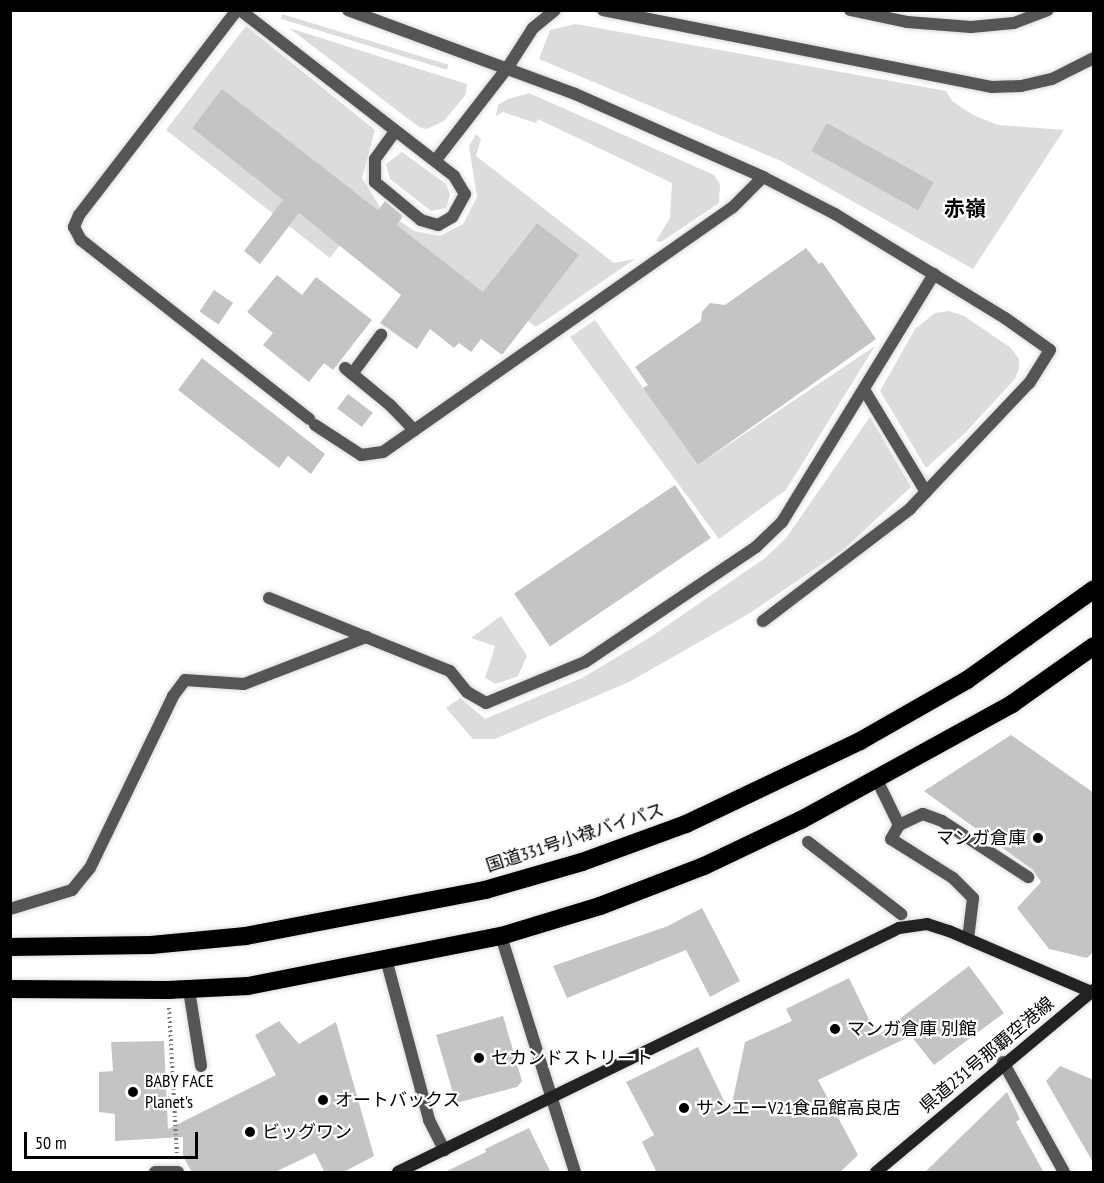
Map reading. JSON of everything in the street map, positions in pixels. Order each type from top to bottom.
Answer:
[{"type":"highway","name":"国道331号小禄バイパス","points":[[10,947],[151,945],[246,936],[485,890],[582,862],[686,824],[860,741],[968,680],[1094,589]]},
{"type":"highway","points":[[10,989],[189,990],[248,986],[501,936],[600,906],[704,866],[876,778],[1012,704],[1094,646]]},
{"type":"street","points":[[395,131],[375,159],[375,182],[412,215],[438,225],[460,208],[465,194],[463,185],[435,161],[238,10],[85,207],[74,227],[81,240],[312,422],[361,455],[383,452],[733,207],[763,177]]},
{"type":"street","points":[[348,10],[508,67],[763,177],[835,214],[934,274],[1050,350],[1029,382],[926,492],[884,533],[763,621]]},
{"type":"street","points":[[435,161],[508,67],[532,28],[555,10]]},
{"type":"street","points":[[603,10],[992,87],[1022,86],[1052,79],[1094,58]]},
{"type":"street","points":[[850,10],[907,22],[971,27],[1014,23],[1048,10]]},
{"type":"street","points":[[269,598],[450,671],[466,692],[486,703],[585,662],[732,564],[771,534],[795,505],[934,274]]},
{"type":"street","points":[[381,335],[348,371],[414,430]]},
{"type":"street","points":[[865,391],[926,492]]},
{"type":"street","points":[[10,909],[72,890],[90,868],[173,696],[184,680],[244,684],[366,637]]},
{"type":"street","points":[[876,778],[899,825]]},
{"type":"street","points":[[968,939],[973,898],[953,878],[891,839],[899,825],[923,814],[942,821],[1028,877]]},
{"type":"street","points":[[808,842],[902,914]]},
{"type":"street","points":[[398,1173],[899,927],[927,924],[1092,992]]},
{"type":"street","points":[[501,936],[550,1099],[575,1173]]},
{"type":"street","points":[[386,959],[429,1120],[444,1150]]},
{"type":"street","points":[[189,990],[201,1066]]},
{"type":"street","name":"県道231号那覇空港線","points":[[876,1173],[1004,1062],[1092,992]]},
{"type":"street","points":[[1004,1062],[1064,1173]]},
{"type":"street","points":[[155,1173],[177,1172]]},
{"type":"path","points":[[168,990],[177,1172]]},
{"type":"shaded area","points":[[282,14],[448,65],[447,70],[281,19]]},
{"type":"shaded area","points":[[576,24],[946,91],[952,101],[973,115],[998,125],[1064,130],[973,269],[781,161],[539,59],[550,30]]},
{"type":"shaded area","points":[[246,26],[375,130],[362,178],[380,207],[378,210],[222,90],[192,128],[340,245],[330,258],[166,130]]},
{"type":"shaded area","points":[[289,28],[467,84],[466,94],[444,121],[427,129],[419,127]]},
{"type":"shaded area","points":[[529,93],[714,175],[720,184],[719,203],[661,242],[656,241],[670,218],[672,183],[538,119],[536,123],[503,112],[496,116],[498,105],[508,99]]},
{"type":"shaded area","points":[[476,134],[481,139],[476,156],[614,263],[635,259],[536,327],[528,321],[579,255],[537,223],[497,274],[492,299],[397,225],[400,221],[414,231],[440,236],[463,224],[477,197],[469,146]]},
{"type":"shaded area","points":[[402,152],[446,184],[450,195],[446,208],[431,211],[390,179],[386,164]]},
{"type":"shaded area","points":[[949,311],[964,316],[1011,348],[1019,359],[1019,368],[1015,379],[964,434],[926,468],[880,391],[915,329],[935,313]]},
{"type":"shaded area","points":[[595,320],[698,465],[875,346],[786,490],[719,539],[570,337]]},
{"type":"shaded area","points":[[870,417],[911,487],[844,549],[750,613],[629,682],[495,739],[473,739],[446,708],[460,698],[485,719],[582,678],[649,638],[765,558],[786,538]]},
{"type":"shaded area","points":[[501,616],[527,656],[518,676],[496,684],[485,678],[495,646],[471,638]]},
{"type":"building","points":[[222,89],[378,210],[385,201],[403,216],[397,225],[483,292],[537,223],[579,255],[502,355],[481,339],[471,352],[459,343],[454,348],[430,329],[417,349],[380,323],[401,295],[299,213],[260,264],[244,251],[283,200],[192,128]]},
{"type":"building","points":[[827,123],[934,182],[918,210],[811,151]]},
{"type":"building","points":[[806,248],[819,264],[822,262],[876,339],[698,465],[643,388],[648,385],[635,367],[701,321],[702,312],[710,303],[725,305]]},
{"type":"building","points":[[277,275],[302,295],[316,277],[372,320],[333,370],[324,363],[309,382],[263,345],[273,333],[247,312]]},
{"type":"building","points":[[214,290],[233,303],[219,324],[199,312]]},
{"type":"building","points":[[202,358],[325,454],[311,474],[288,456],[279,468],[178,390]]},
{"type":"building","points":[[348,394],[373,413],[362,427],[337,408]]},
{"type":"building","points":[[675,485],[711,538],[550,647],[514,593]]},
{"type":"building","name":"マンガ倉庫","points":[[1011,735],[1094,793],[1094,951],[1087,958],[1049,949],[1017,908],[1041,882],[1033,870],[924,791]]},
{"type":"building","points":[[702,908],[740,981],[710,997],[686,950],[567,998],[553,966],[668,926]]},
{"type":"building","points":[[969,966],[1004,1013],[934,1065],[911,1036],[818,1080],[858,1155],[839,1173],[657,1173],[642,1142],[654,1135],[626,1082],[698,1047],[730,1113],[745,1042],[792,1021],[786,1009],[849,978],[877,1036]]},
{"type":"building","name":"セカンドストリート","points":[[503,1016],[522,1081],[517,1087],[456,1103],[436,1035]]},
{"type":"building","points":[[279,1021],[299,1044],[336,1022],[374,1156],[342,1173],[325,1173],[315,1153],[273,1173],[192,1173],[183,1156],[183,1137],[115,1141],[115,1114],[99,1112],[99,1072],[113,1071],[111,1042],[164,1041],[168,1129],[276,1075],[255,1035]]},
{"type":"building","points":[[1060,1066],[1094,1080],[1094,1164],[1046,1081]]},
{"type":"building","points":[[1007,1092],[1020,1119],[1016,1122],[1044,1173],[924,1173]]},
{"type":"building","points":[[529,1128],[551,1173],[443,1173],[486,1152],[485,1149]]},
{"type":"place","name":"マンガ倉庫","points":[[1038,838]]},
{"type":"place","name":"マンガ倉庫 別館","points":[[835,1029]]},
{"type":"place","name":"セカンドストリート","points":[[479,1058]]},
{"type":"place","name":"BABY FACE Planet's","points":[[133,1092]]},
{"type":"place","name":"オートバックス","points":[[323,1100]]},
{"type":"place","name":"サンエーV21食品館高良店","points":[[684,1108]]},
{"type":"place","name":"ビッグワン","points":[[250,1132]]},
{"type":"district","name":"赤嶺","points":[[965,209]]}]
